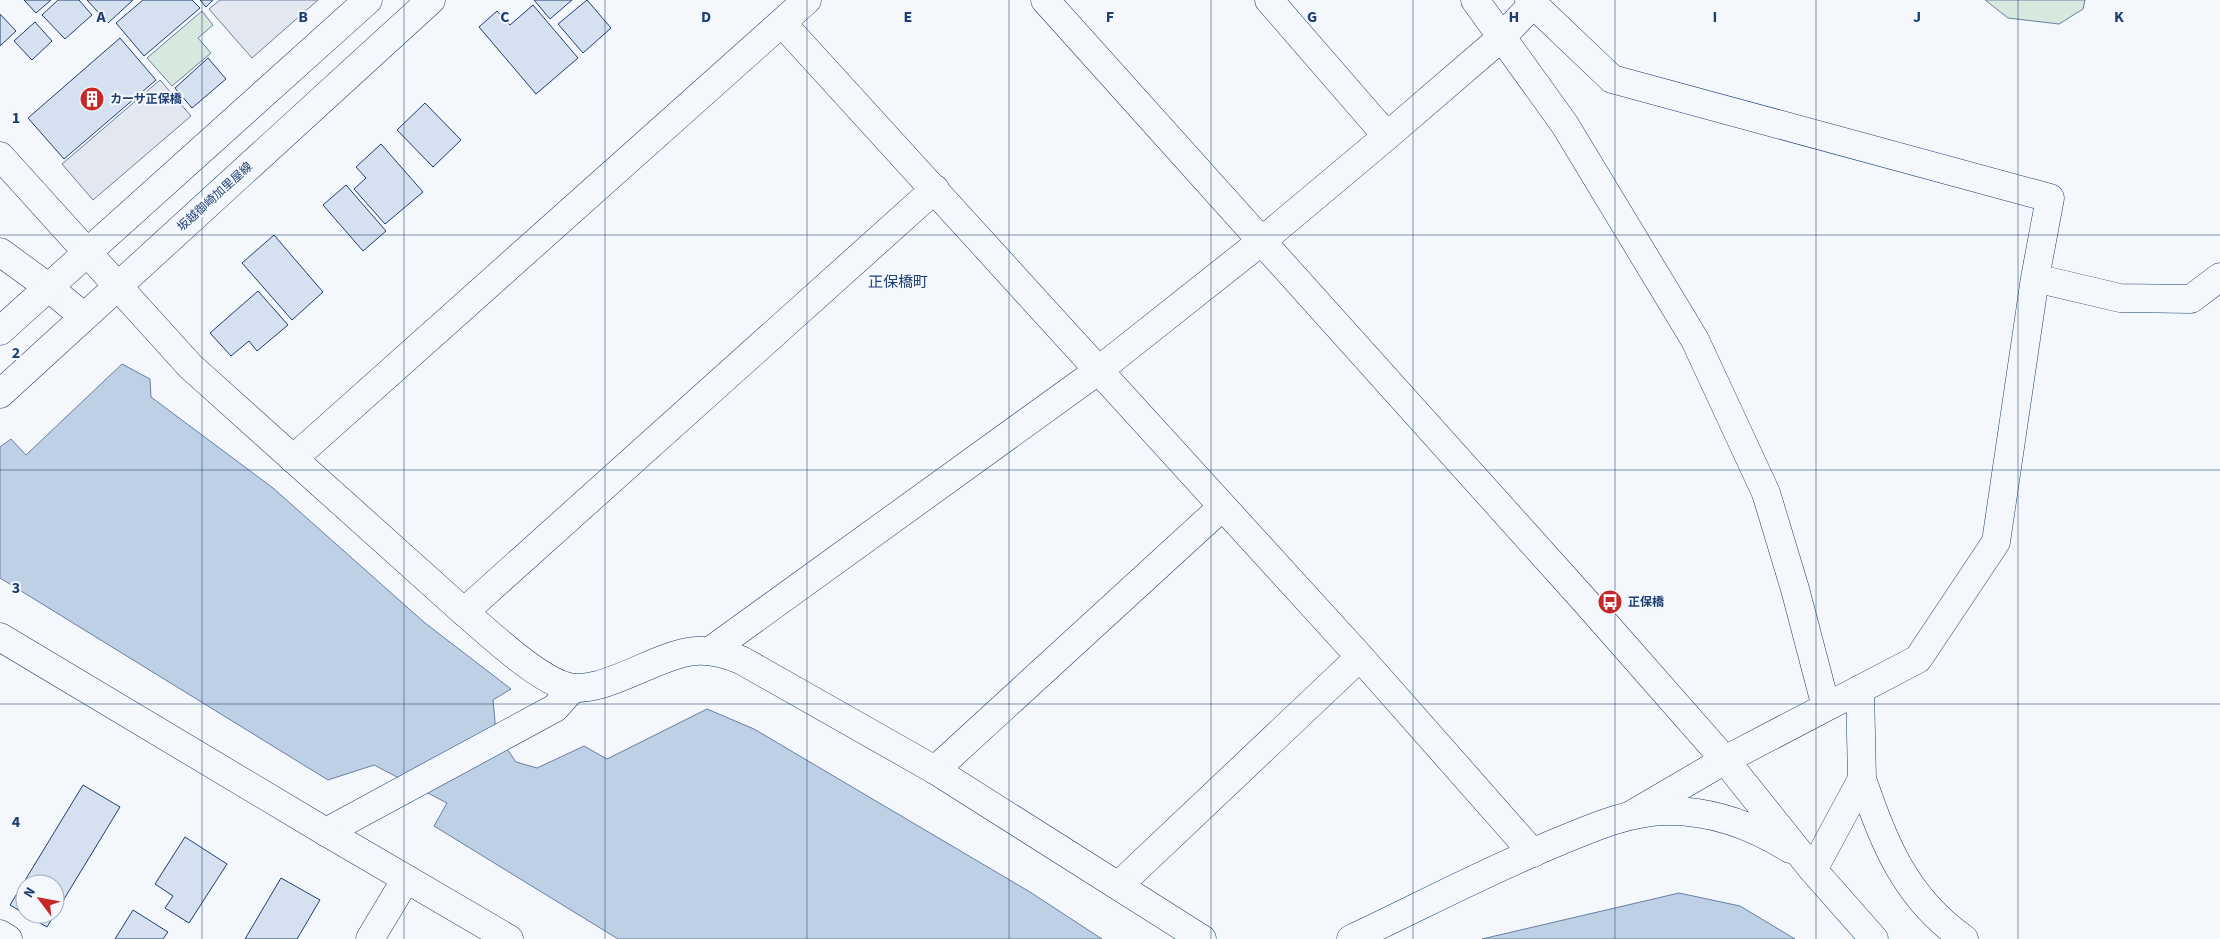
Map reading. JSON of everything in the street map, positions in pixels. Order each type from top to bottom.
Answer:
[{"type":"street","points":[[0,331],[368,0]]},
{"type":"street","name":"坂越御崎加里屋線","points":[[0,394],[83,316],[431,0]]},
{"type":"street","points":[[293,459],[782,24],[806,0]]},
{"type":"street","points":[[1045,0],[1263,240],[1725,760],[1813,870],[1874,939]]},
{"type":"street","points":[[1269,0],[1387,136]]},
{"type":"street","points":[[1475,0],[1565,125],[1694,340],[1766,493],[1795,589],[1826,707]]},
{"type":"street","points":[[710,652],[1099,370],[1263,240],[1387,136],[1502,37],[1531,2],[1612,79],[2050,198],[2035,278],[1996,542],[1918,660],[1725,760],[1631,815]]},
{"type":"street","points":[[782,24],[935,189],[1360,657],[1533,853]]},
{"type":"street","points":[[0,156],[87,251],[116,287],[190,366],[464,612],[508,649],[548,678],[561,685],[573,688],[590,688],[603,685],[654,662],[682,654],[710,652],[741,660],[935,770],[1202,939]]},
{"type":"street","points":[[464,612],[935,189]]},
{"type":"street","points":[[0,252],[48,287],[83,316]]},
{"type":"street","points":[[2035,278],[2120,298],[2191,299],[2220,277]]},
{"type":"street","points":[[935,770],[1222,507]]},
{"type":"street","points":[[0,637],[509,939]]},
{"type":"street","points":[[1119,885],[1360,657]]},
{"type":"street","points":[[326,832],[555,708],[573,688]]},
{"type":"street","points":[[1860,689],[1862,779],[1884,842],[1909,886],[1946,926],[1964,939]]},
{"type":"street","points":[[1813,870],[1862,779]]},
{"type":"street","points":[[1351,939],[1533,853],[1602,824],[1631,815],[1664,811],[1691,812],[1716,816],[1766,834],[1790,849],[1813,870]]},
{"type":"street","points":[[370,939],[406,879]]},
{"type":"street","points":[[0,934],[8,939]]},
{"type":"shaded area","points":[[220,0],[318,0],[252,58],[209,9]]},
{"type":"shaded area","points":[[1985,0],[2085,0],[2083,9],[2059,24],[2008,18]]},
{"type":"shaded area","points":[[202,11],[213,25],[198,38],[211,53],[172,86],[147,58]]},
{"type":"shaded area","points":[[160,80],[191,116],[93,200],[62,164]]},
{"type":"water","points":[[122,364],[150,379],[151,397],[273,488],[425,623],[511,689],[493,700],[496,733],[516,762],[537,768],[584,746],[607,759],[707,709],[754,729],[1030,892],[1102,939],[618,939],[434,826],[447,803],[374,765],[328,780],[0,578],[0,447],[11,439],[26,455]]},
{"type":"water","points":[[1679,893],[1740,906],[1795,939],[1482,939]]},
{"type":"building","points":[[24,0],[51,0],[36,13]]},
{"type":"building","points":[[58,0],[79,0],[92,15],[65,39],[42,15]]},
{"type":"building","points":[[87,0],[133,0],[108,23]]},
{"type":"building","points":[[143,0],[192,0],[200,8],[144,56],[116,23]]},
{"type":"building","points":[[200,0],[213,0],[206,7]]},
{"type":"building","points":[[534,0],[572,0],[550,19]]},
{"type":"building","points":[[587,0],[611,28],[583,53],[558,24]]},
{"type":"building","points":[[533,5],[578,58],[536,94],[479,27],[497,11],[510,25]]},
{"type":"building","points":[[0,14],[16,31],[0,46]]},
{"type":"building","points":[[35,22],[52,41],[32,60],[14,41]]},
{"type":"building","name":"カーサ正保橋","points":[[120,38],[156,80],[64,159],[28,118]]},
{"type":"building","points":[[208,58],[226,79],[192,108],[175,88]]},
{"type":"building","points":[[425,103],[461,140],[433,167],[397,130]]},
{"type":"building","points":[[381,144],[423,192],[385,224],[354,189],[366,178],[356,167]]},
{"type":"building","points":[[346,185],[386,231],[363,251],[323,205]]},
{"type":"building","points":[[274,235],[323,292],[292,320],[242,263]]},
{"type":"building","points":[[258,291],[288,325],[257,351],[249,341],[231,356],[210,333]]},
{"type":"building","points":[[83,785],[120,807],[65,898],[65,874],[29,874]]},
{"type":"building","points":[[185,837],[227,864],[189,923],[165,908],[173,896],[155,884]]},
{"type":"building","points":[[281,878],[320,900],[297,939],[245,939]]},
{"type":"building","points":[[15,897],[15,908],[10,905]]},
{"type":"building","points":[[133,910],[168,932],[163,939],[115,939]]},
{"type":"place","name":"カーサ正保橋","points":[[92,99]]},
{"type":"place","name":"正保橋","points":[[1610,602]]},
{"type":"district","name":"正保橋町","points":[[898,282]]}]
